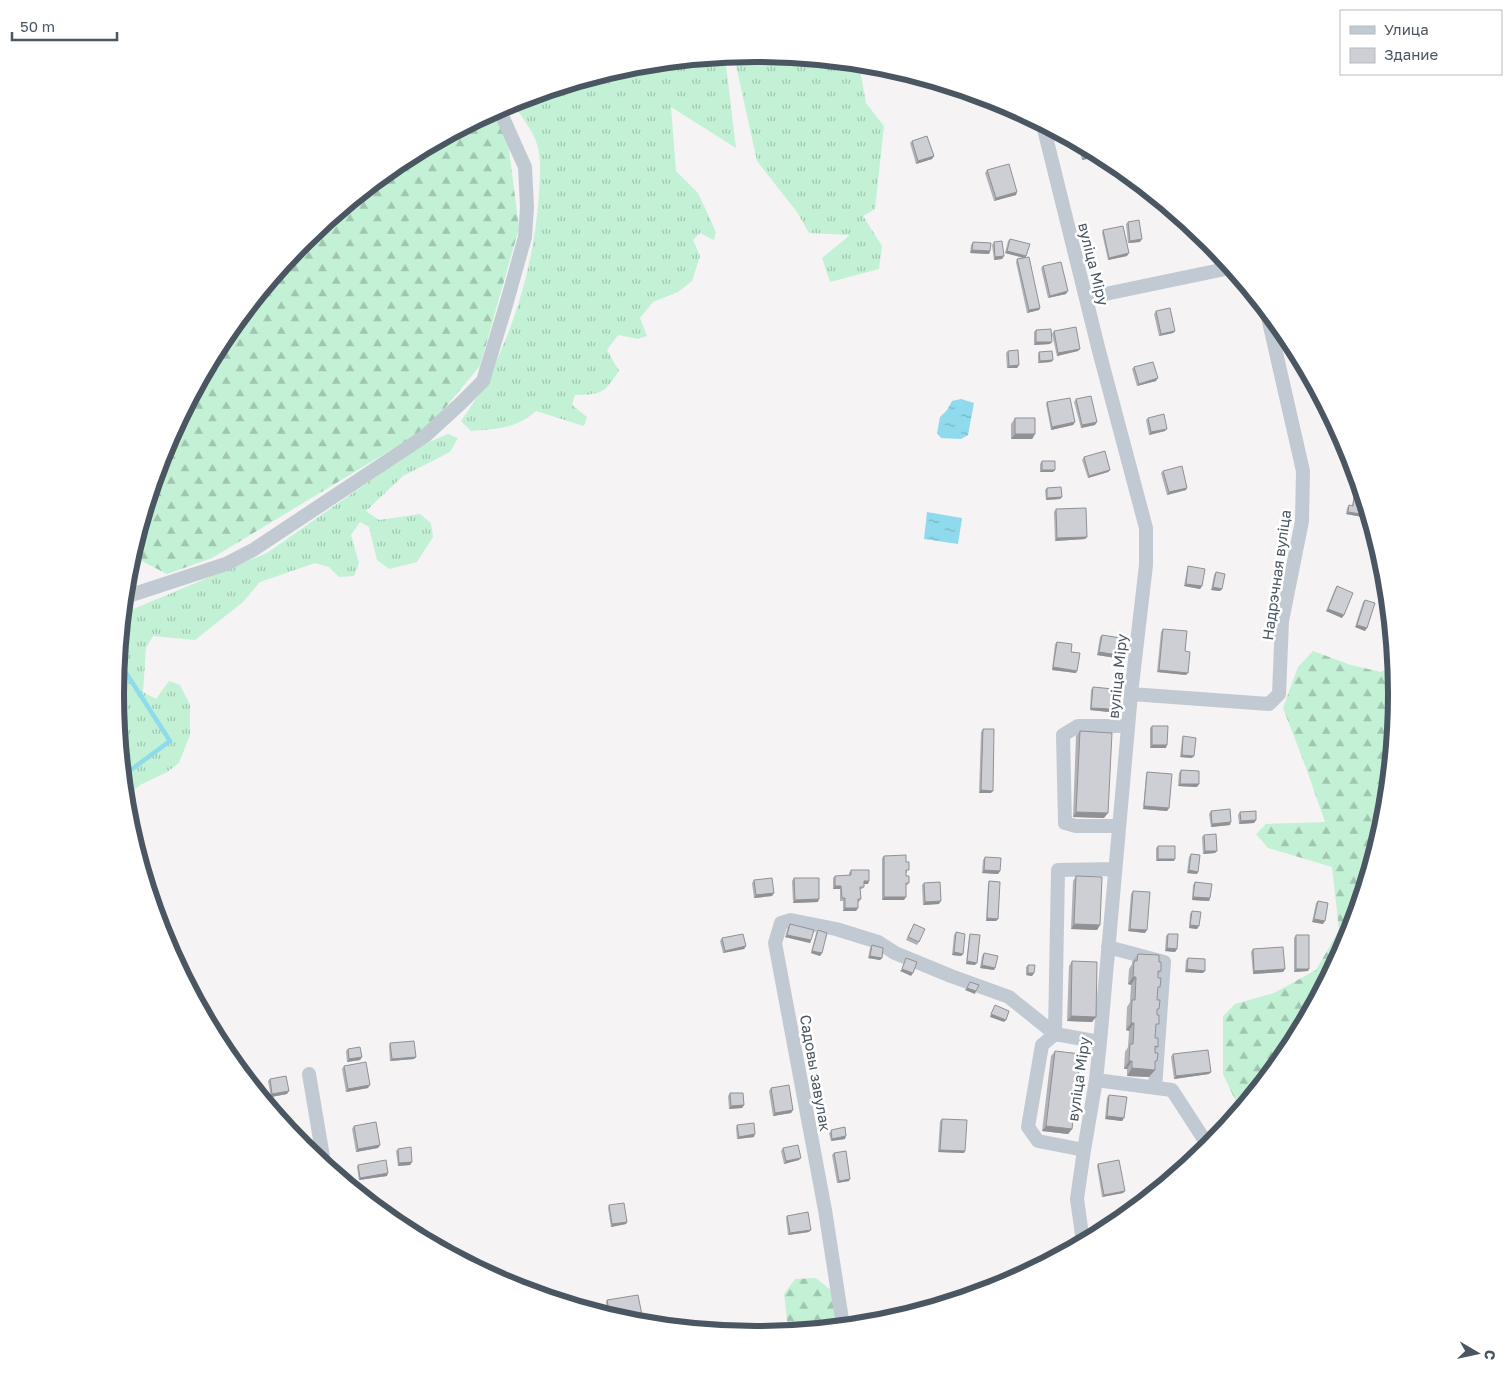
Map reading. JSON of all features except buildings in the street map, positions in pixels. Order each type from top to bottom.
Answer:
[{"type":"street","points":[[133,594],[226,564],[253,550],[425,436],[483,381],[525,237],[527,207],[525,167],[502,116]]},
{"type":"street","name":"вуліца Міру","points":[[1045,133],[1099,351],[1146,528],[1146,565],[1131,694],[1100,1042],[1096,1080],[1077,1199],[1082,1235]]},
{"type":"street","points":[[1086,298],[1223,269]]},
{"type":"street","name":"Надрэчная вуліца","points":[[1131,694],[1269,704],[1279,694],[1282,621],[1302,521],[1303,471],[1271,329]]},
{"type":"street","points":[[1119,826],[1076,826],[1065,823],[1063,735],[1078,726],[1128,726]]},
{"type":"street","points":[[1084,1150],[1038,1141],[1028,1126],[1042,1045],[1055,1034],[1058,870],[1115,869]]},
{"type":"street","name":"Садовы завулак","points":[[842,1319],[825,1210],[775,943],[781,922],[791,920],[836,929],[878,942],[895,953],[1008,997],[1055,1034]]},
{"type":"street","points":[[1108,947],[1164,962],[1155,1088]]},
{"type":"street","points":[[1055,1034],[1100,1042]]},
{"type":"street","points":[[309,1074],[322,1153]]},
{"type":"street","points":[[1096,1080],[1172,1090],[1204,1140]]},
{"type":"green space","points":[[726,63],[736,148],[671,107],[676,171],[698,193],[716,232],[714,240],[700,233],[693,240],[700,256],[692,281],[678,292],[653,302],[640,318],[647,336],[638,339],[618,335],[607,350],[619,371],[614,379],[597,393],[575,395],[572,405],[587,417],[584,426],[536,411],[513,425],[497,429],[471,431],[461,421],[477,397],[505,342],[524,283],[531,253],[536,223],[540,174],[538,147],[532,132],[517,110],[553,96],[633,75],[674,68]]},
{"type":"green space","points":[[736,63],[797,64],[860,72],[866,103],[884,126],[875,209],[863,216],[882,246],[879,269],[830,282],[822,258],[850,235],[809,233],[797,212],[757,161]]},
{"type":"green space","points":[[497,119],[508,142],[519,228],[480,366],[429,427],[212,558],[167,574],[140,560],[146,531],[158,491],[173,452],[209,378],[231,343],[281,278],[309,247],[340,219],[405,169],[440,147]]},
{"type":"green space","points":[[448,434],[458,438],[450,452],[403,476],[366,511],[379,520],[420,514],[431,523],[433,537],[417,562],[389,569],[377,560],[369,527],[360,522],[351,535],[359,563],[354,576],[339,577],[329,567],[315,563],[260,582],[243,602],[195,640],[153,636],[146,648],[143,692],[156,699],[169,681],[180,685],[190,705],[190,735],[179,763],[167,772],[140,785],[133,791],[126,735],[124,694],[130,610],[267,553],[420,446]]},
{"type":"green space","points":[[1313,651],[1351,665],[1381,672],[1387,668],[1388,694],[1382,776],[1366,857],[1354,897],[1339,936],[1303,1010],[1281,1045],[1237,1102],[1223,1074],[1223,1016],[1235,1004],[1274,993],[1316,970],[1339,930],[1332,867],[1268,848],[1256,834],[1266,824],[1325,822],[1283,708],[1298,667]]},
{"type":"green space","points":[[816,1278],[832,1291],[835,1320],[787,1324],[784,1294],[795,1279]]},
{"type":"water","points":[[961,399],[974,403],[968,435],[961,439],[941,438],[937,433],[940,417],[952,401]]},
{"type":"water","points":[[927,512],[962,518],[958,544],[924,539]]},
{"type":"waterway","points":[[125,671],[170,741],[130,771]]}]
